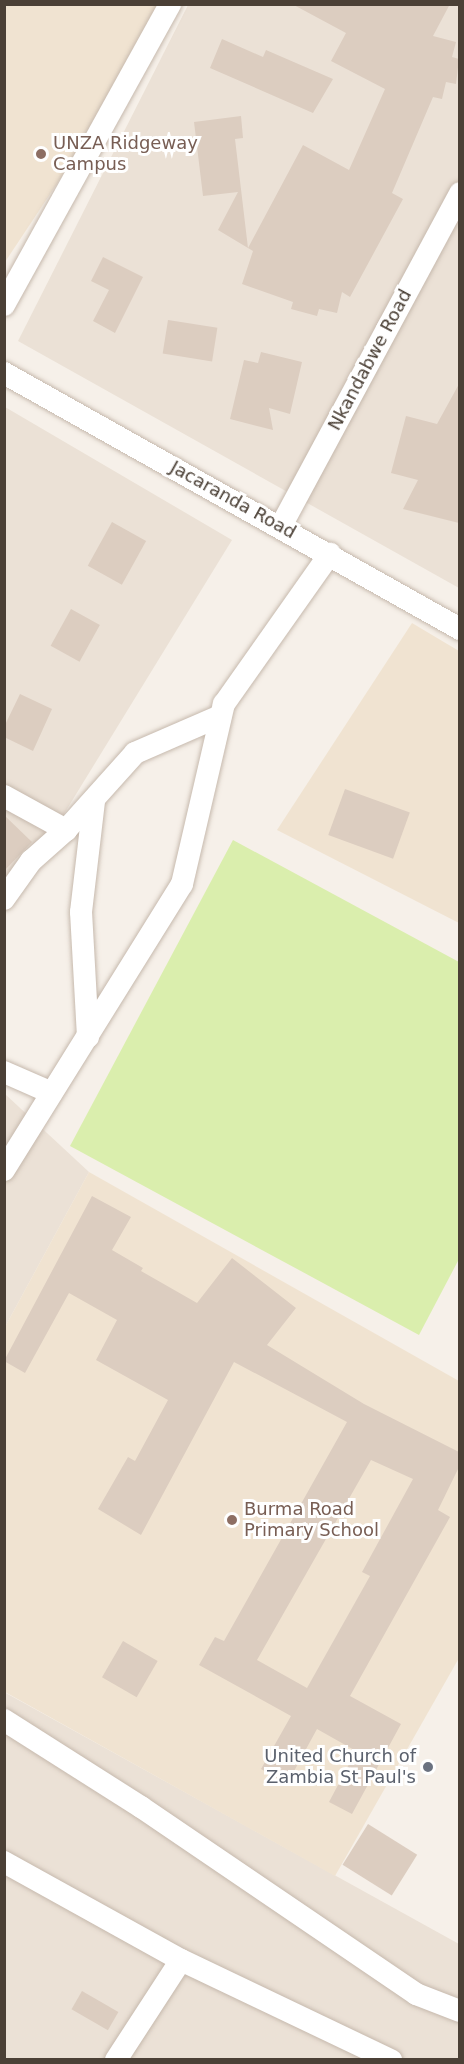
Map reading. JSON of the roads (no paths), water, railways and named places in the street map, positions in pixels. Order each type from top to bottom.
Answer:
[{"type":"street","points":[[4,305],[170,4]]},
{"type":"street","name":"Nkandabwe Road","points":[[280,526],[459,193]]},
{"type":"street","name":"Jacaranda Road","points":[[4,373],[330,554],[459,629]]},
{"type":"street","points":[[4,1170],[182,884],[220,716],[330,554]]},
{"type":"street","points":[[4,899],[31,861],[66,830],[143,747],[220,716]]},
{"type":"street","points":[[4,796],[66,830]]},
{"type":"street","points":[[88,1037],[81,912],[94,801]]},
{"type":"street","points":[[4,1072],[52,1093]]},
{"type":"street","points":[[4,1720],[416,1994],[459,2010]]},
{"type":"street","points":[[4,1863],[180,1960],[384,2059]]},
{"type":"street","points":[[116,2060],[180,1960]]},
{"type":"place","name":"UNZA Ridgeway Campus","points":[[41,154]]},
{"type":"place","name":"Burma Road Primary School","points":[[232,1520]]},
{"type":"place","name":"United Church of Zambia St Paul's","points":[[428,1767]]}]
